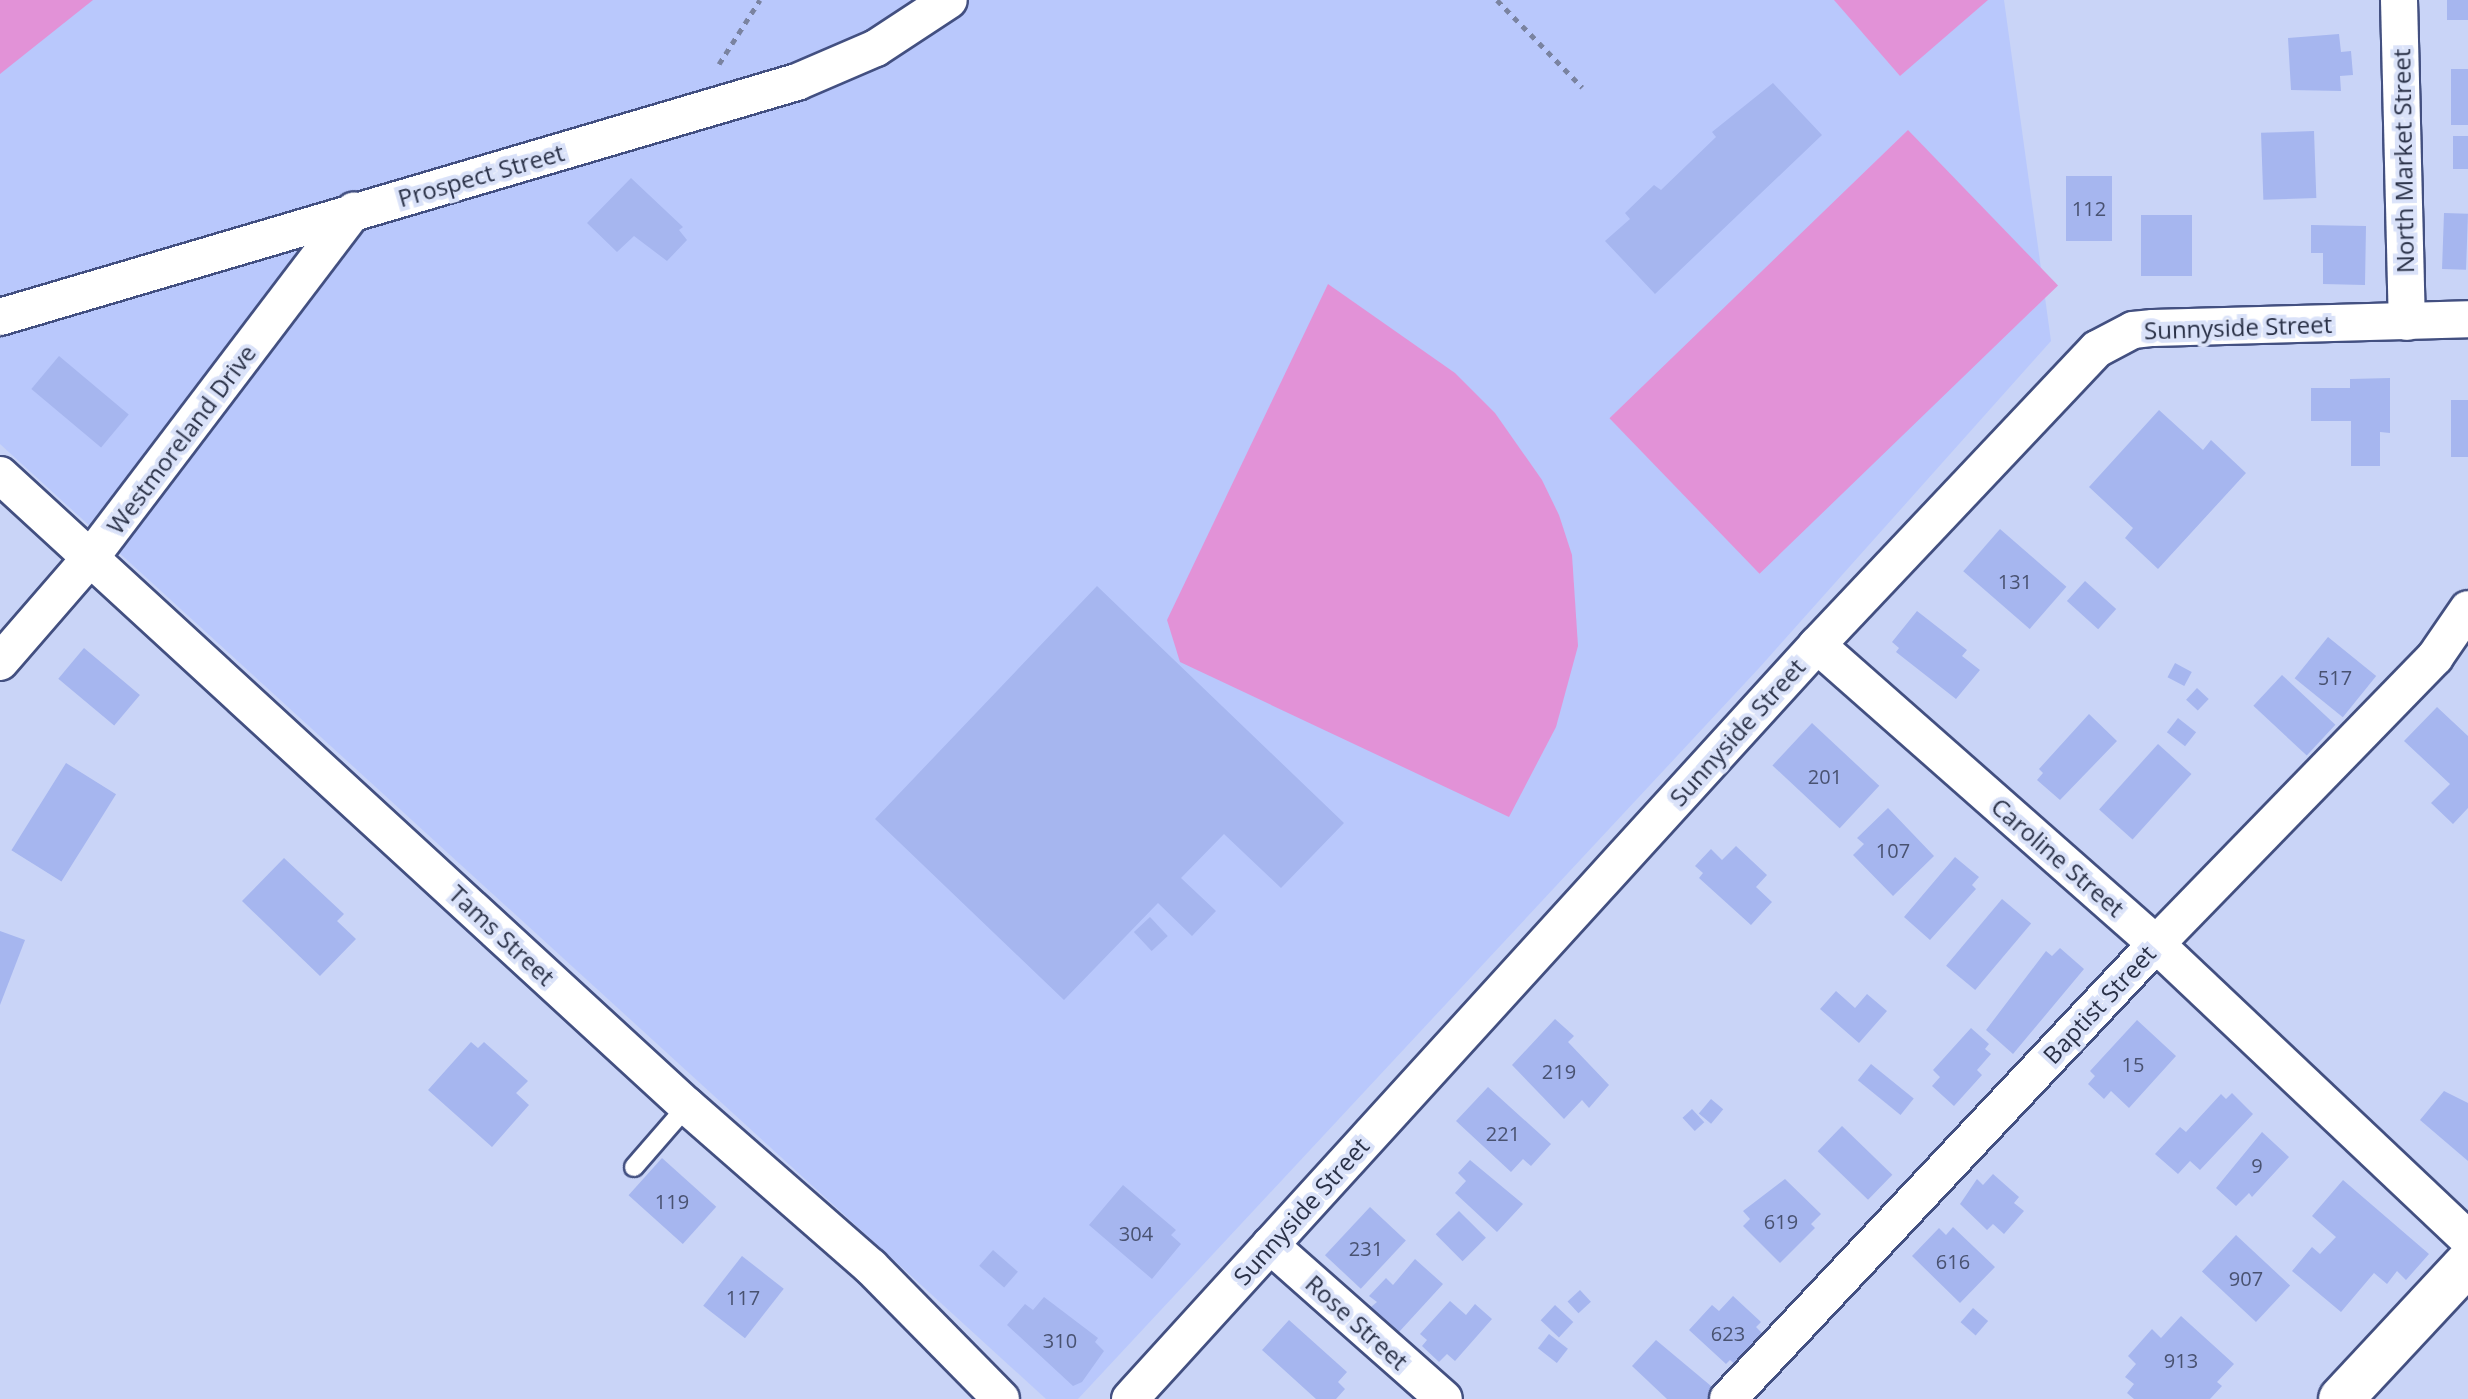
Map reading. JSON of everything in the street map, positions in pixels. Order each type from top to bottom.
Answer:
[{"type":"main road","points":[[2341,1399],[2468,1263]]},
{"type":"street","name":"Prospect Street","points":[[0,317],[354,210],[797,82],[876,48],[949,0]]},
{"type":"street","name":"North Market Street","points":[[2399,0],[2407,322]]},
{"type":"street","name":"Westmoreland Drive","points":[[0,662],[91,557],[354,210]]},
{"type":"street","name":"Sunnyside Street","points":[[1130,1399],[1817,645],[2086,358],[2108,341],[2153,328],[2468,319]]},
{"type":"street","name":"Tams Street","points":[[0,475],[687,1106],[871,1267],[1001,1399]]},
{"type":"street","name":"Baptist Street","points":[[1728,1399],[2156,944],[2435,657],[2468,609]]},
{"type":"street","name":"Caroline Street","points":[[1817,645],[2156,944],[2468,1239]]},
{"type":"street","name":"Rose Street","points":[[1270,1245],[1444,1399]]},
{"type":"lane","points":[[634,1167],[687,1106]]},
{"type":"path","points":[[716,68],[760,0]]},
{"type":"path","points":[[1497,0],[1582,87]]},
{"type":"shaded area","points":[[0,0],[2004,0],[2051,341],[1760,667],[1078,1399],[1046,1399],[0,444]]},
{"type":"shaded area","points":[[0,0],[93,0],[0,74]]},
{"type":"shaded area","points":[[1834,0],[1988,0],[1900,76]]},
{"type":"shaded area","points":[[1908,130],[2058,285],[1760,574],[1609,418]]},
{"type":"shaded area","points":[[1328,284],[1455,373],[1495,413],[1542,480],[1559,515],[1572,555],[1578,646],[1556,727],[1509,817],[1180,662],[1167,620]]},
{"type":"building","points":[[2447,0],[2468,0],[2468,20],[2447,20]]},
{"type":"building","points":[[2339,34],[2341,52],[2351,51],[2353,75],[2340,76],[2341,91],[2291,90],[2288,38]]},
{"type":"building","points":[[2451,69],[2468,69],[2468,125],[2451,125]]},
{"type":"building","points":[[1773,83],[1822,135],[1655,294],[1605,241],[1630,219],[1625,213],[1654,185],[1661,190],[1716,137],[1712,132]]},
{"type":"building","points":[[2314,131],[2316,198],[2263,200],[2261,133]]},
{"type":"building","points":[[2453,136],[2468,136],[2468,169],[2453,169]]},
{"type":"building","points":[[2066,176],[2112,176],[2112,241],[2066,241]]},
{"type":"building","points":[[631,178],[683,227],[679,230],[687,240],[667,261],[634,236],[617,252],[587,223]]},
{"type":"building","points":[[2444,213],[2468,214],[2466,270],[2442,269]]},
{"type":"building","points":[[2141,215],[2192,215],[2192,276],[2141,276]]},
{"type":"building","points":[[2311,225],[2366,226],[2365,285],[2323,284],[2323,253],[2311,253]]},
{"type":"building","points":[[59,356],[129,414],[101,447],[31,389]]},
{"type":"building","points":[[2390,378],[2390,433],[2380,432],[2380,466],[2351,466],[2351,421],[2311,421],[2311,388],[2350,388],[2350,379]]},
{"type":"building","points":[[2451,400],[2468,400],[2468,457],[2451,457]]},
{"type":"building","points":[[2159,410],[2203,450],[2211,440],[2246,473],[2158,569],[2125,538],[2133,528],[2089,487]]},
{"type":"building","points":[[2000,529],[2066,587],[2030,629],[1963,571]]},
{"type":"building","points":[[2085,581],[2116,609],[2098,629],[2067,601]]},
{"type":"building","points":[[1097,586],[1344,823],[1281,888],[1224,834],[1181,878],[1216,911],[1192,936],[1158,903],[1064,1000],[875,819]]},
{"type":"building","points":[[1917,611],[1967,650],[1962,656],[1980,670],[1956,699],[1896,652],[1899,648],[1892,642]]},
{"type":"building","points":[[2328,637],[2376,676],[2343,717],[2295,678]]},
{"type":"building","points":[[84,648],[140,695],[114,726],[58,679]]},
{"type":"building","points":[[2175,663],[2192,672],[2184,686],[2167,677]]},
{"type":"building","points":[[2282,675],[2335,725],[2307,756],[2253,706]]},
{"type":"building","points":[[2197,688],[2209,699],[2198,711],[2186,700]]},
{"type":"building","points":[[2437,707],[2468,736],[2468,808],[2453,824],[2431,803],[2450,784],[2404,741]]},
{"type":"building","points":[[2089,714],[2117,741],[2060,800],[2037,780],[2043,773],[2039,769]]},
{"type":"building","points":[[2178,718],[2196,732],[2185,746],[2167,732]]},
{"type":"building","points":[[1812,723],[1879,786],[1840,828],[1772,765]]},
{"type":"building","points":[[2158,744],[2191,774],[2133,840],[2099,809]]},
{"type":"building","points":[[66,763],[116,794],[61,882],[11,850]]},
{"type":"building","points":[[1888,808],[1934,856],[1893,896],[1853,855],[1864,844],[1857,838]]},
{"type":"building","points":[[1736,846],[1767,875],[1756,887],[1772,902],[1751,925],[1699,878],[1703,873],[1695,866],[1711,849],[1722,860]]},
{"type":"building","points":[[1955,857],[1979,877],[1972,885],[1976,889],[1930,940],[1904,917]]},
{"type":"building","points":[[284,858],[344,914],[337,921],[356,939],[320,976],[242,901]]},
{"type":"building","points":[[2002,899],[2031,923],[1975,990],[1946,966]]},
{"type":"building","points":[[1150,917],[1168,936],[1152,951],[1134,932]]},
{"type":"building","points":[[0,931],[25,940],[0,1005]]},
{"type":"building","points":[[2060,948],[2084,969],[2013,1054],[1986,1030],[2046,951],[2052,956]]},
{"type":"building","points":[[1836,991],[1855,1008],[1867,994],[1887,1011],[1859,1043],[1820,1009]]},
{"type":"building","points":[[1555,1019],[1574,1036],[1568,1042],[1609,1085],[1589,1108],[1582,1100],[1564,1119],[1512,1065]]},
{"type":"building","points":[[2137,1020],[2176,1056],[2129,1108],[2111,1091],[2104,1099],[2088,1084],[2095,1076],[2090,1071]]},
{"type":"building","points":[[1971,1028],[1989,1044],[1985,1049],[1991,1054],[1977,1070],[1982,1075],[1954,1106],[1932,1086],[1940,1077],[1933,1070]]},
{"type":"building","points":[[471,1042],[478,1048],[484,1042],[528,1081],[516,1093],[529,1105],[492,1147],[428,1090]]},
{"type":"building","points":[[1871,1064],[1914,1099],[1901,1115],[1858,1080]]},
{"type":"building","points":[[1488,1087],[1551,1144],[1531,1166],[1523,1159],[1511,1172],[1456,1121]]},
{"type":"building","points":[[2444,1091],[2468,1103],[2468,1161],[2420,1120]]},
{"type":"building","points":[[2232,1093],[2253,1114],[2200,1170],[2190,1161],[2178,1174],[2155,1154],[2180,1127],[2186,1132],[2221,1094],[2226,1099]]},
{"type":"building","points":[[1711,1099],[1723,1109],[1711,1124],[1699,1114]]},
{"type":"building","points":[[1692,1109],[1704,1122],[1695,1131],[1682,1118]]},
{"type":"building","points":[[1842,1126],[1892,1175],[1868,1200],[1818,1151]]},
{"type":"building","points":[[2262,1132],[2289,1157],[2252,1197],[2249,1193],[2236,1206],[2216,1188]]},
{"type":"building","points":[[662,1158],[716,1207],[683,1244],[629,1195]]},
{"type":"building","points":[[1470,1160],[1523,1204],[1497,1232],[1455,1193],[1466,1181],[1458,1173]]},
{"type":"building","points":[[1993,1174],[2019,1197],[2014,1203],[2024,1211],[2004,1234],[1993,1224],[1987,1230],[1960,1204],[1977,1179],[1983,1185]]},
{"type":"building","points":[[1785,1179],[1821,1214],[1811,1224],[1815,1228],[1780,1263],[1743,1226],[1750,1219],[1743,1211]]},
{"type":"building","points":[[2343,1180],[2429,1254],[2406,1280],[2397,1271],[2387,1284],[2374,1273],[2341,1312],[2292,1271],[2312,1247],[2320,1254],[2336,1237],[2312,1216]]},
{"type":"building","points":[[1123,1185],[1176,1230],[1171,1235],[1181,1244],[1152,1279],[1089,1225]]},
{"type":"building","points":[[1370,1207],[1406,1240],[1361,1289],[1325,1255]]},
{"type":"building","points":[[1459,1211],[1486,1238],[1463,1261],[1436,1234]]},
{"type":"building","points":[[1953,1227],[1995,1267],[1960,1303],[1912,1256],[1939,1228],[1946,1235]]},
{"type":"building","points":[[2236,1235],[2290,1285],[2256,1322],[2202,1272]]},
{"type":"building","points":[[993,1250],[1018,1272],[1004,1287],[979,1266]]},
{"type":"building","points":[[742,1256],[784,1289],[745,1338],[703,1306]]},
{"type":"building","points":[[1415,1259],[1443,1284],[1399,1332],[1371,1307],[1377,1302],[1369,1296],[1386,1278],[1393,1285]]},
{"type":"building","points":[[1580,1290],[1591,1302],[1578,1313],[1568,1302]]},
{"type":"building","points":[[1733,1296],[1761,1322],[1756,1327],[1766,1337],[1738,1367],[1730,1360],[1726,1364],[1689,1330],[1712,1305],[1719,1311]]},
{"type":"building","points":[[1044,1297],[1098,1338],[1095,1342],[1104,1351],[1082,1382],[1073,1386],[1007,1325],[1025,1304],[1033,1310]]},
{"type":"building","points":[[1450,1301],[1466,1315],[1475,1304],[1492,1319],[1455,1361],[1447,1354],[1439,1362],[1422,1346],[1427,1340],[1420,1334]]},
{"type":"building","points":[[1555,1305],[1573,1322],[1559,1337],[1541,1320]]},
{"type":"building","points":[[1973,1308],[1988,1321],[1976,1335],[1961,1322]]},
{"type":"building","points":[[2181,1316],[2234,1364],[2217,1382],[2222,1386],[2210,1399],[2134,1399],[2127,1393],[2134,1384],[2125,1377],[2136,1364],[2128,1356],[2152,1329],[2161,1338]]},
{"type":"building","points":[[1289,1320],[1347,1372],[1338,1382],[1345,1389],[1336,1399],[1316,1399],[1262,1350]]},
{"type":"building","points":[[1549,1334],[1568,1349],[1557,1363],[1538,1348]]},
{"type":"building","points":[[1656,1340],[1717,1391],[1709,1399],[1667,1399],[1632,1366]]}]
